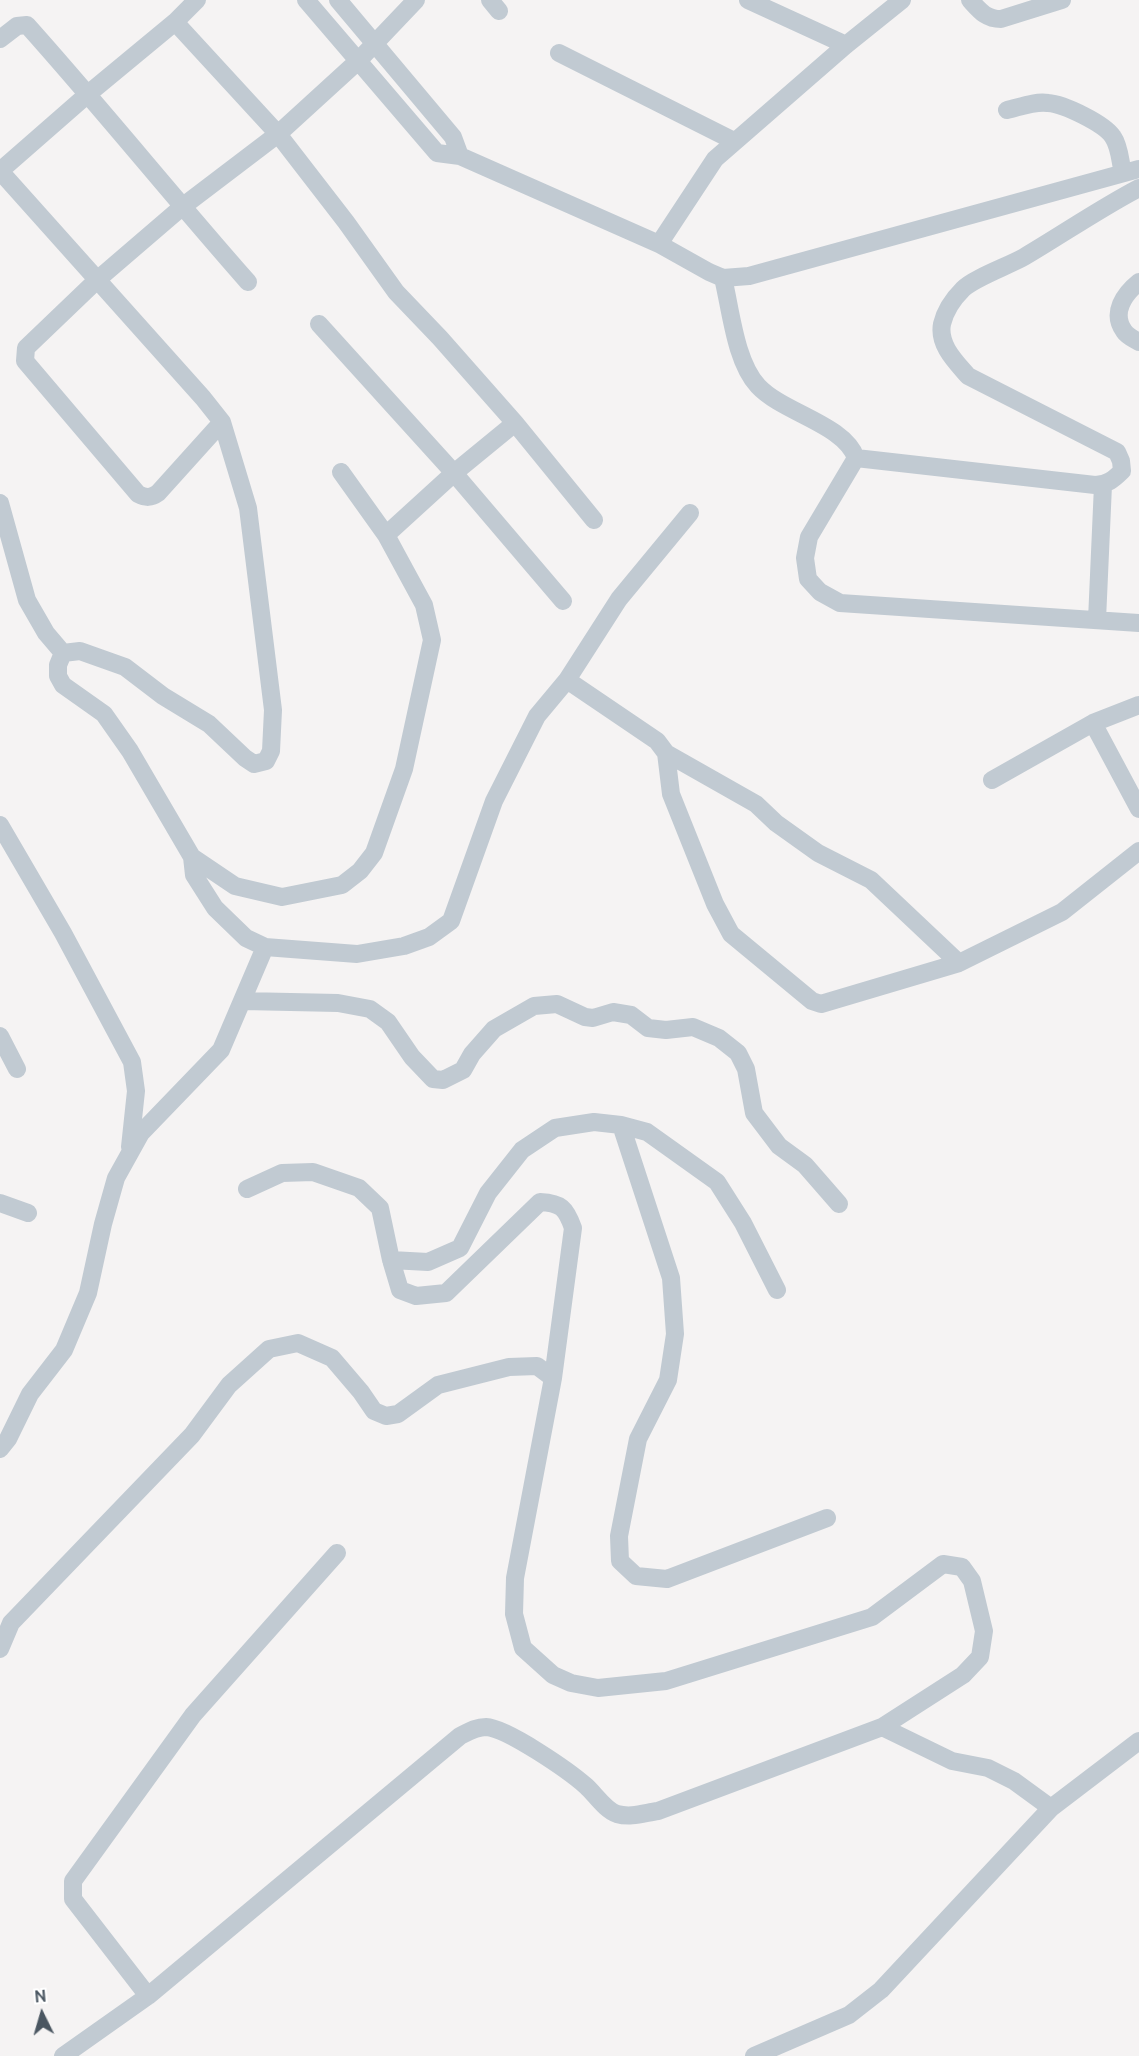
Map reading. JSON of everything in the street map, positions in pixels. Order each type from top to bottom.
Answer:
[{"type":"street","points":[[63,653],[80,651],[90,653],[125,667],[163,696],[209,724],[254,764],[266,761],[271,751],[273,710],[248,508],[222,422],[0,171],[175,22],[197,0]]},
{"type":"street","points":[[306,0],[438,153],[460,156],[660,244],[723,278],[749,276],[1131,171],[1109,131],[1098,122],[1050,103],[1036,103],[1007,110]]},
{"type":"street","points":[[338,0],[453,137],[460,156]]},
{"type":"street","points":[[222,422],[158,493],[151,497],[138,494],[25,361],[26,348],[97,280],[182,207],[278,134],[358,61],[416,0]]},
{"type":"street","points":[[748,0],[846,45]]},
{"type":"street","points":[[660,244],[714,159],[846,45],[902,0]]},
{"type":"street","points":[[970,0],[991,19],[1001,19],[1020,6],[1053,1]]},
{"type":"street","points":[[175,22],[278,134],[346,222],[396,292],[515,423],[594,520]]},
{"type":"street","points":[[0,39],[17,26],[27,25],[248,282]]},
{"type":"street","points":[[559,53],[735,141]]},
{"type":"street","points":[[856,458],[1095,485],[1103,485],[1122,471],[1117,452],[968,376],[952,358],[943,342],[942,326],[950,304],[964,287],[1023,257],[1139,188]]},
{"type":"street","points":[[723,278],[742,360],[758,386],[780,403],[843,438],[852,448],[856,458]]},
{"type":"street","points":[[1139,282],[1121,303],[1118,319],[1124,333],[1139,342]]},
{"type":"street","points":[[319,324],[454,473],[563,600]]},
{"type":"street","points":[[386,535],[454,473],[515,423]]},
{"type":"street","points":[[856,458],[809,537],[805,558],[808,579],[820,592],[840,603],[1139,623]]},
{"type":"street","points":[[192,857],[235,886],[282,897],[342,885],[360,871],[374,853],[404,769],[432,640],[424,605],[386,535],[341,472]]},
{"type":"street","points":[[1097,620],[1103,485]]},
{"type":"street","points":[[0,503],[27,600],[46,633],[63,653]]},
{"type":"street","points":[[63,653],[58,665],[58,676],[63,685],[104,714],[130,751],[192,857],[194,875],[214,908],[246,938],[265,947],[357,954],[404,946],[429,937],[451,921],[494,801],[537,717],[567,680],[619,599],[690,513]]},
{"type":"street","points":[[567,680],[657,741],[666,753],[756,804],[776,823],[818,853],[871,880],[959,963]]},
{"type":"street","points":[[992,780],[1093,723],[1139,705]]},
{"type":"street","points":[[1093,723],[1139,809]]},
{"type":"street","points":[[666,753],[671,794],[715,904],[730,934],[812,1001],[821,1004],[959,963],[1062,912],[1139,851]]},
{"type":"street","points":[[0,825],[63,933],[132,1062],[136,1091],[129,1155]]},
{"type":"street","points":[[0,1449],[8,1439],[30,1394],[64,1350],[88,1293],[116,1178],[141,1133],[220,1050],[265,947]]},
{"type":"street","points":[[243,1001],[338,1003],[370,1009],[388,1022],[412,1057],[433,1079],[442,1080],[463,1070],[472,1054],[494,1029],[534,1006],[557,1004],[585,1017],[593,1018],[613,1012],[622,1013],[631,1015],[648,1028],[666,1030],[693,1027],[719,1038],[738,1053],[746,1069],[754,1113],[779,1146],[805,1165],[839,1204]]},
{"type":"street","points":[[0,1036],[17,1069]]},
{"type":"street","points":[[391,1260],[428,1262],[460,1248],[489,1194],[522,1150],[555,1128],[594,1122],[621,1125],[647,1132],[717,1182],[743,1223],[777,1290]]},
{"type":"street","points":[[621,1125],[671,1278],[675,1334],[668,1380],[638,1439],[619,1536],[620,1562],[636,1576],[667,1579],[828,1518]]},
{"type":"street","points":[[63,2056],[148,1996],[460,1736],[474,1729],[487,1727],[517,1738],[584,1785],[614,1813],[628,1816],[658,1811],[882,1727],[963,1675],[980,1657],[984,1631],[972,1581],[962,1567],[943,1564],[872,1617],[666,1681],[598,1688],[571,1683],[553,1675],[523,1648],[514,1614],[515,1578],[553,1378],[573,1228],[567,1212],[554,1203],[540,1202],[446,1293],[416,1296],[400,1290],[380,1208],[359,1188],[313,1172],[282,1173],[247,1189]]},
{"type":"street","points":[[0,1203],[28,1213]]},
{"type":"street","points":[[0,1649],[11,1623],[192,1435],[229,1385],[269,1349],[298,1343],[332,1358],[374,1411],[386,1416],[398,1414],[438,1385],[509,1367],[537,1366],[553,1378]]},
{"type":"street","points":[[148,1996],[73,1899],[73,1881],[193,1715],[337,1553]]},
{"type":"street","points":[[882,1727],[952,1761],[988,1768],[1014,1781],[1051,1808]]},
{"type":"street","points":[[754,2056],[849,2015],[880,1990],[1051,1808],[1139,1741]]}]
